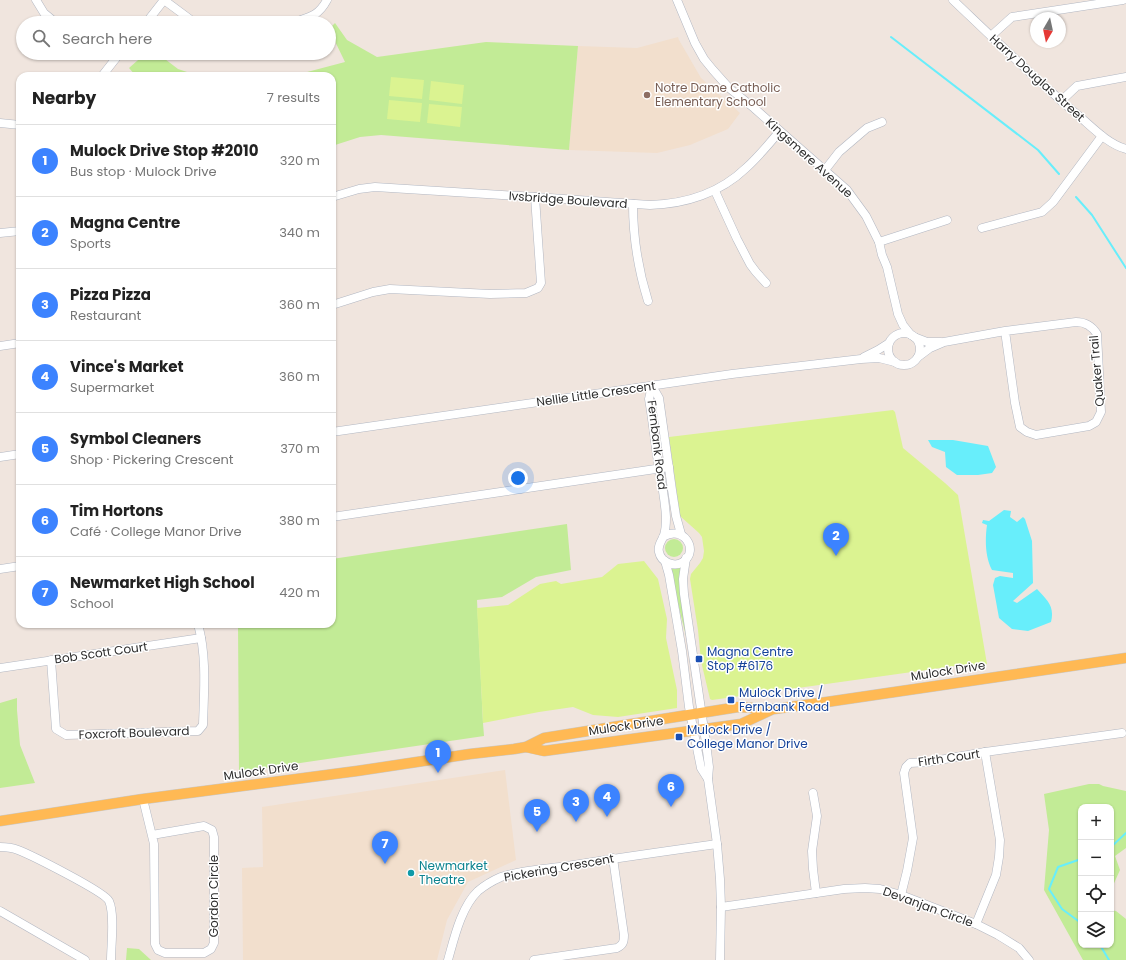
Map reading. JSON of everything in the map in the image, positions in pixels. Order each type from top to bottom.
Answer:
[{"type":"main road","name":"Mulock Drive","points":[[0,821],[143,799],[514,749],[526,747],[544,738],[702,714],[738,707],[774,709],[1126,658]]},
{"type":"main road","name":"Mulock Drive","points":[[526,747],[544,751],[741,724],[774,709]]},
{"type":"street","points":[[36,0],[47,16]]},
{"type":"street","points":[[151,16],[164,0],[186,16]]},
{"type":"street","points":[[312,16],[322,10],[327,0]]},
{"type":"street","name":"Kingsmere Avenue","points":[[677,0],[695,43],[713,70],[729,88],[754,108],[846,190],[866,216],[879,242],[887,267],[898,314],[903,325],[913,336]]},
{"type":"street","name":"Harry Douglas Street","points":[[953,0],[1060,100],[1102,136],[1119,147],[1126,149]]},
{"type":"street","points":[[991,36],[1012,17],[1123,0]]},
{"type":"street","points":[[105,72],[115,60]]},
{"type":"street","points":[[1060,100],[1078,86],[1126,77]]},
{"type":"street","points":[[824,170],[838,152],[867,128],[882,122]]},
{"type":"street","points":[[0,123],[16,125]]},
{"type":"street","name":"Ivsbridge Boulevard","points":[[336,196],[359,189],[375,187],[632,204],[668,205],[715,191],[745,170],[780,132]]},
{"type":"street","points":[[982,228],[1042,212],[1052,202],[1102,136]]},
{"type":"street","points":[[715,191],[750,264],[766,283]]},
{"type":"street","points":[[336,304],[373,292],[390,289],[458,294],[490,294],[526,293],[538,288],[541,283],[535,197]]},
{"type":"street","points":[[632,204],[633,225],[641,279],[648,301]]},
{"type":"street","points":[[879,242],[947,220]]},
{"type":"street","points":[[0,233],[16,231]]},
{"type":"street","name":"Kingsmere Avenue","points":[[891,340],[896,328],[898,314]]},
{"type":"street","name":"Quaker Trail","points":[[913,336],[927,342],[944,342],[1005,331],[1086,322],[1097,334],[1101,412],[1096,422],[1089,426],[1041,435],[1031,434],[1020,427],[1015,403],[1005,331]]},
{"type":"street","points":[[905,333],[913,336],[920,347],[918,357],[914,362],[906,365],[900,365],[891,358],[888,353],[888,347],[891,340],[900,334],[905,333]]},
{"type":"street","name":"Nellie Little Crescent","points":[[861,359],[878,350],[891,340]]},
{"type":"street","name":"Quaker Trail","points":[[918,357],[930,348],[944,342]]},
{"type":"street","points":[[0,346],[16,344]]},
{"type":"street","name":"Nellie Little Crescent","points":[[336,431],[732,374],[861,359],[880,358],[895,362]]},
{"type":"street","name":"Fernbank Road","points":[[652,386],[659,398],[676,516],[681,534]]},
{"type":"street","name":"Fernbank Road","points":[[652,386],[649,398],[666,517],[663,537]]},
{"type":"street","points":[[0,457],[16,455]]},
{"type":"street","points":[[336,516],[669,467]]},
{"type":"street","points":[[672,533],[681,534],[685,537],[689,544],[690,552],[683,562],[674,564],[665,561],[660,556],[658,548],[660,540],[672,533]]},
{"type":"street","points":[[686,558],[683,579],[684,594],[702,714],[699,730],[702,768],[708,779],[717,844],[721,907],[720,960]]},
{"type":"street","points":[[665,561],[669,576],[691,715],[699,730]]},
{"type":"street","points":[[0,569],[16,567]]},
{"type":"street","name":"Foxcroft Boulevard","points":[[51,660],[56,729],[66,735],[198,731],[203,725],[205,669],[199,628]]},
{"type":"street","name":"Bob Scott Court","points":[[0,668],[201,638]]},
{"type":"street","name":"Firth Court","points":[[901,895],[913,838],[904,773],[906,767],[910,763],[928,762],[985,752],[1122,734]]},
{"type":"street","points":[[976,924],[996,876],[1000,840],[985,752]]},
{"type":"street","points":[[812,793],[817,816],[812,851],[816,894]]},
{"type":"street","name":"Gordon Circle","points":[[143,799],[154,844],[155,944],[158,950],[165,953],[204,953],[210,950],[214,943],[214,836],[212,830],[204,826],[152,835]]},
{"type":"street","name":"Pickering Crescent","points":[[448,960],[460,921],[469,901],[478,891],[501,878],[613,858],[717,844]]},
{"type":"street","points":[[0,847],[18,850],[49,865],[102,894],[109,900],[113,923],[111,960]]},
{"type":"street","points":[[534,960],[617,948],[622,945],[624,935],[613,858]]},
{"type":"street","name":"Devanjan Circle","points":[[721,907],[844,889],[880,889],[901,895],[976,924],[1019,948],[1029,960]]},
{"type":"street","points":[[0,912],[85,960]]},
{"type":"shaded area","name":"Notre Dame Catholic Elementary School","points":[[678,37],[701,78],[740,113],[728,129],[690,145],[657,153],[569,150],[578,46],[637,48]]},
{"type":"shaded area","points":[[505,770],[516,860],[468,882],[447,920],[437,960],[243,960],[242,868],[263,867],[262,807]]},
{"type":"green space","points":[[336,24],[347,40],[377,57],[486,42],[578,46],[569,150],[381,135],[360,137],[336,145],[336,72],[307,72],[345,62],[336,43]]},
{"type":"green space","points":[[138,60],[166,60],[178,69],[187,72],[132,72],[129,68]]},
{"type":"green space","points":[[391,77],[424,80],[422,99],[389,96]]},
{"type":"green space","points":[[431,81],[464,85],[462,104],[429,100]]},
{"type":"green space","points":[[389,100],[422,103],[420,122],[387,119]]},
{"type":"green space","points":[[429,104],[462,107],[460,127],[427,123]]},
{"type":"green space","points":[[893,410],[895,412],[903,448],[958,495],[987,664],[968,666],[962,665],[712,700],[710,699],[701,661],[690,579],[691,574],[703,558],[704,551],[702,537],[680,516],[669,437]]},
{"type":"green space","points":[[567,524],[571,570],[536,577],[502,597],[477,600],[484,736],[239,772],[238,628],[336,628],[336,558]]},
{"type":"green space","points":[[674,539],[680,542],[683,548],[680,554],[674,557],[668,554],[665,548],[668,542]]},
{"type":"green space","points":[[644,561],[658,579],[667,619],[666,638],[677,690],[677,708],[618,717],[593,715],[573,707],[483,723],[477,608],[508,605],[540,584],[556,581],[561,584],[602,577],[618,564]]},
{"type":"green space","points":[[681,566],[686,636],[671,568]]},
{"type":"green space","points":[[17,698],[20,745],[35,783],[0,788],[0,703]]},
{"type":"green space","points":[[1089,784],[1099,784],[1126,791],[1126,848],[1115,856],[1120,870],[1114,883],[1114,804],[1078,804],[1078,948],[1114,948],[1114,911],[1116,911],[1126,919],[1126,960],[1083,960],[1044,890],[1049,830],[1044,794]]},
{"type":"green space","points":[[127,948],[139,949],[151,960],[126,960]]},
{"type":"water","points":[[928,440],[953,440],[988,446],[996,467],[992,473],[957,475],[946,467],[945,452],[932,447]]},
{"type":"water","points":[[1004,510],[1011,511],[1010,517],[1017,522],[1023,517],[1025,519],[1032,541],[1033,583],[1013,601],[1017,603],[1037,589],[1051,607],[1052,612],[1051,622],[1028,631],[1012,629],[999,618],[993,585],[995,578],[1000,576],[1013,578],[1013,573],[992,570],[986,548],[987,525],[982,523],[983,520],[989,521]]},
{"type":"waterway","points":[[891,37],[1038,150],[1059,174]]},
{"type":"waterway","points":[[1076,197],[1092,215],[1126,268]]},
{"type":"waterway","points":[[1114,844],[1126,833]]},
{"type":"waterway","points":[[1078,860],[1058,867],[1049,889],[1062,909],[1078,921]]},
{"type":"waterway","points":[[1102,948],[1109,960]]},
{"type":"place","name":"Notre Dame Catholic Elementary School","points":[[647,95]]},
{"type":"place","name":"Magna Centre","points":[[836,556]]},
{"type":"place","name":"Magna Centre Stop #6176","points":[[699,659]]},
{"type":"place","name":"Mulock Drive / Fernbank Road","points":[[731,700]]},
{"type":"place","name":"Mulock Drive / College Manor Drive","points":[[679,737]]},
{"type":"place","name":"Mulock Drive Stop #2010","points":[[438,773]]},
{"type":"place","name":"Tim Hortons","points":[[671,807]]},
{"type":"place","name":"Vince's Market","points":[[607,817]]},
{"type":"place","name":"Pizza Pizza","points":[[576,822]]},
{"type":"place","name":"Symbol Cleaners","points":[[537,832]]},
{"type":"place","name":"Newmarket High School","points":[[385,864]]},
{"type":"place","name":"Newmarket Theatre","points":[[411,873]]}]
